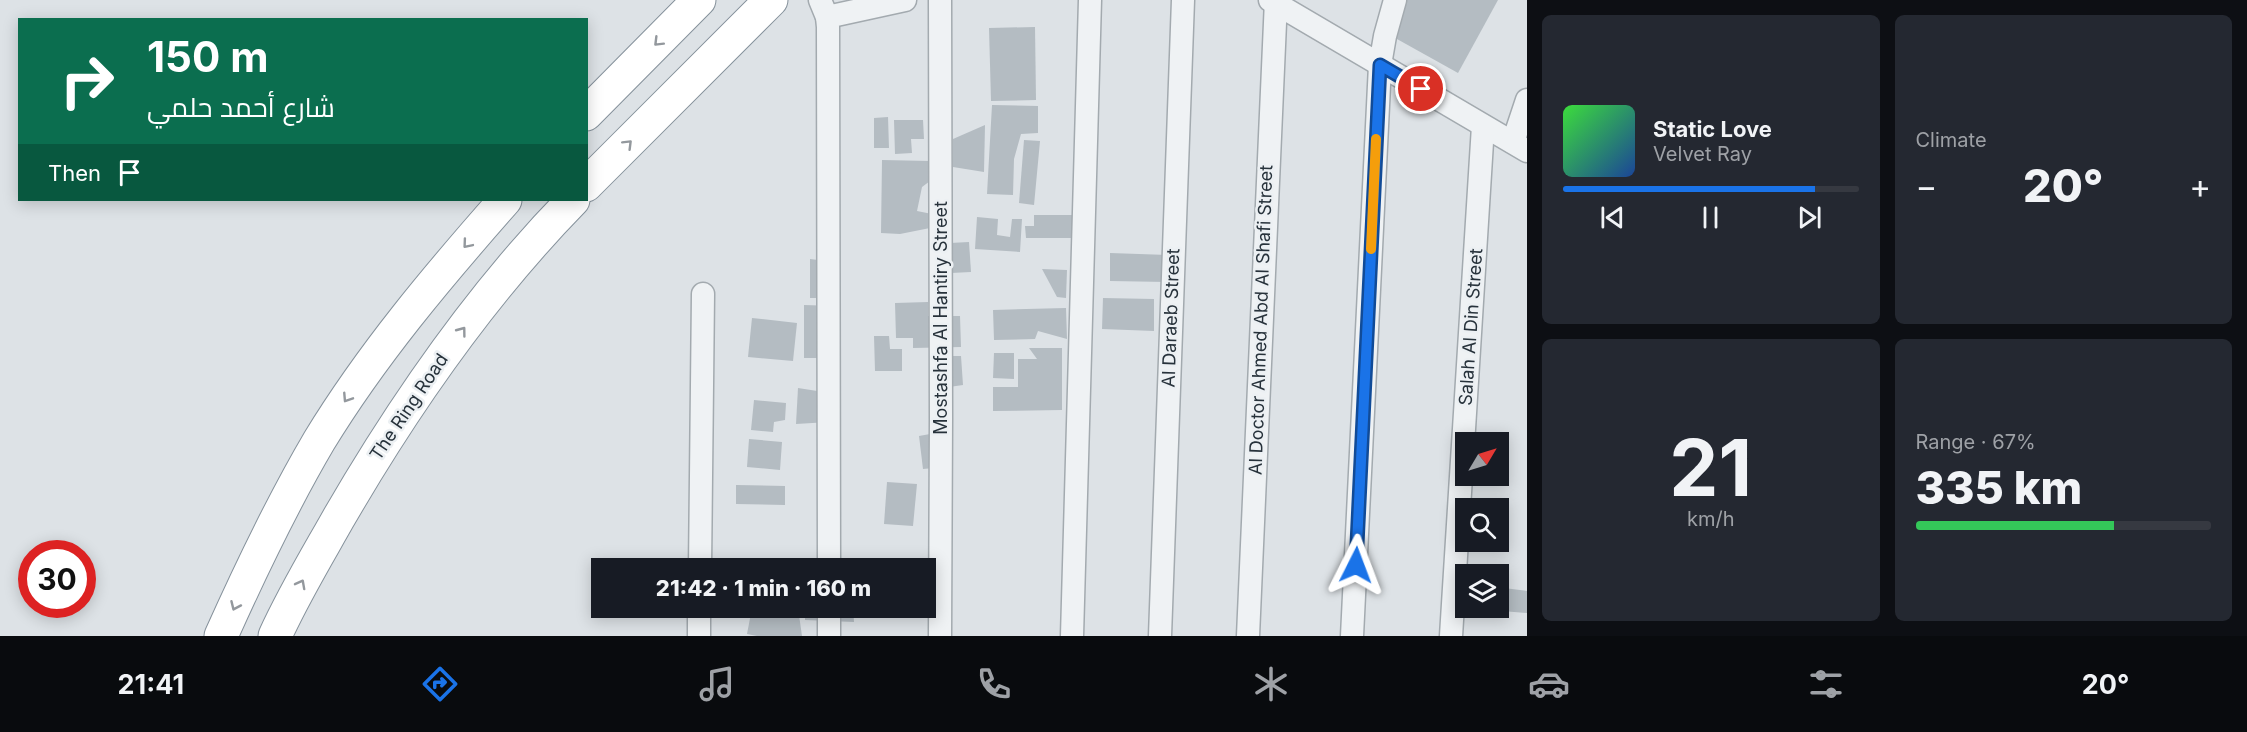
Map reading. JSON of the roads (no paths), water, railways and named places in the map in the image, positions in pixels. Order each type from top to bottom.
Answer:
[{"type":"highway","points":[[588,112],[699,0]]},
{"type":"highway","points":[[588,183],[771,0]]},
{"type":"highway","points":[[221,636],[262,545],[336,414],[394,332],[504,201]]},
{"type":"highway","name":"The Ring Road","points":[[275,636],[309,569],[362,478],[420,388],[495,288],[572,201]]},
{"type":"street","points":[[829,558],[824,8],[905,0]]},
{"type":"street","name":"Mostashfa Al Hantiry Street","points":[[940,0],[940,636]]},
{"type":"street","points":[[1072,636],[1090,0]]},
{"type":"street","name":"Al Daraeb Street","points":[[1160,636],[1183,0]]},
{"type":"street","points":[[1352,636],[1380,65],[1395,0]]},
{"type":"street","points":[[1274,1],[1520,147],[1527,100]]},
{"type":"street","name":"Al Doctor Ahmed Abd Al Shafi Street","points":[[1248,636],[1274,1]]},
{"type":"street","name":"Salah Al Din Street","points":[[1451,636],[1483,126]]},
{"type":"street","points":[[699,558],[703,294]]},
{"type":"street","points":[[699,618],[699,636]]},
{"type":"street","points":[[829,618],[829,636]]}]
